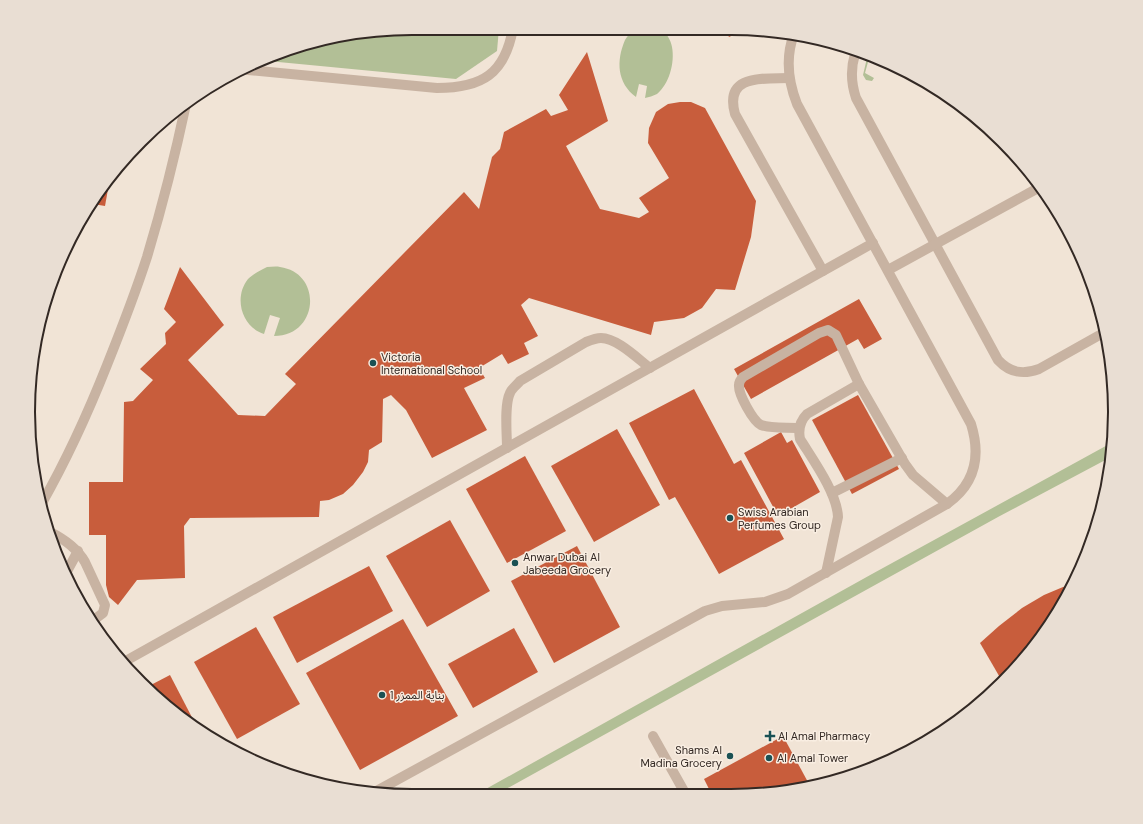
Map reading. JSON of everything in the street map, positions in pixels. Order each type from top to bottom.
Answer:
[{"type":"street","points":[[253,70],[437,88],[455,88],[473,85],[490,76],[502,62],[510,45],[512,35]]},
{"type":"street","points":[[383,788],[705,611],[722,606],[759,602],[788,594],[948,504],[956,498],[971,475],[976,456],[975,436],[968,418],[797,104],[792,92],[789,78],[788,60],[792,40]]},
{"type":"street","points":[[855,56],[851,74],[852,87],[856,98],[998,360],[1004,367],[1012,371],[1022,373],[1039,369],[1100,335]]},
{"type":"street","points":[[789,78],[750,80],[743,83],[736,90],[733,97],[732,106],[735,114],[823,271]]},
{"type":"street","points":[[45,498],[73,446],[128,313],[163,203],[184,111]]},
{"type":"street","points":[[888,270],[1035,190]]},
{"type":"street","points":[[128,660],[873,243]]},
{"type":"street","points":[[799,428],[765,426],[755,421],[739,389],[739,384],[743,376],[819,332],[828,330],[836,335],[859,384],[905,464],[913,475],[948,504]]},
{"type":"street","points":[[507,448],[507,401],[515,386],[520,381],[586,342],[593,339],[609,339],[616,342],[650,368]]},
{"type":"street","points":[[826,572],[838,517],[836,504],[832,493],[800,439],[799,428],[803,418],[807,414],[859,384]]},
{"type":"street","points":[[832,493],[902,458]]},
{"type":"street","points":[[56,536],[78,551],[104,600],[105,609],[103,613],[97,618]]},
{"type":"street","points":[[69,568],[78,551]]},
{"type":"street","points":[[653,736],[683,789]]},
{"type":"green space","points":[[412,35],[498,35],[497,51],[456,79],[274,62],[314,48],[363,38]]},
{"type":"green space","points":[[629,35],[667,35],[671,42],[673,53],[672,66],[665,85],[657,94],[645,98],[647,86],[639,84],[636,97],[625,85],[620,71],[620,56],[626,38]]},
{"type":"green space","points":[[866,61],[869,62],[865,73],[874,78],[872,81],[866,80],[863,75]]},
{"type":"green space","points":[[267,267],[278,267],[294,272],[304,280],[309,291],[310,304],[307,316],[300,326],[289,333],[274,336],[280,318],[270,315],[264,334],[250,325],[245,319],[242,311],[241,295],[243,287],[250,277]]},
{"type":"green space","points":[[1106,446],[1105,460],[998,517],[506,789],[486,789]]},
{"type":"building","points":[[587,52],[608,121],[566,146],[600,209],[639,218],[649,212],[639,198],[669,178],[648,143],[649,128],[656,112],[668,104],[680,102],[691,102],[705,108],[756,201],[751,237],[735,290],[716,289],[702,308],[684,318],[654,322],[651,335],[529,298],[521,305],[538,336],[524,343],[529,354],[508,364],[502,354],[479,368],[485,378],[464,388],[487,430],[432,458],[406,410],[391,395],[383,399],[382,442],[369,450],[368,462],[363,472],[353,485],[343,494],[329,500],[320,501],[319,517],[190,518],[184,526],[185,578],[137,580],[118,605],[109,597],[106,585],[106,535],[89,535],[89,482],[123,482],[124,402],[133,401],[153,380],[140,369],[166,344],[165,333],[176,322],[164,309],[180,267],[224,325],[188,360],[238,415],[265,416],[296,384],[285,374],[464,192],[479,209],[492,157],[500,149],[504,132],[546,109],[551,116],[568,110],[559,95]]},
{"type":"building","points":[[108,190],[105,206],[98,205]]},
{"type":"building","points":[[859,299],[882,339],[864,349],[858,339],[751,399],[734,369]]},
{"type":"building","points":[[694,389],[734,464],[741,460],[784,539],[719,574],[675,497],[669,500],[629,423]]},
{"type":"building","points":[[858,395],[899,469],[852,494],[812,420]]},
{"type":"building","points":[[617,429],[660,505],[594,542],[551,466]]},
{"type":"building","points":[[781,432],[787,443],[792,440],[820,492],[778,516],[744,453]]},
{"type":"building","points":[[525,456],[566,531],[507,563],[466,489]]},
{"type":"building","points":[[450,520],[490,591],[427,627],[386,556]]},
{"type":"building","points":[[577,546],[620,627],[554,663],[511,581]]},
{"type":"building","points":[[369,566],[393,611],[297,663],[273,617]]},
{"type":"building","points":[[1065,587],[1030,642],[1000,677],[980,643],[1022,608],[1044,595]]},
{"type":"building","name":"بناية الممزر 1","points":[[403,619],[458,716],[360,770],[306,673]]},
{"type":"building","points":[[256,627],[300,704],[237,739],[194,662]]},
{"type":"building","points":[[514,628],[538,672],[473,708],[448,664]]},
{"type":"building","points":[[170,675],[192,718],[182,711],[151,685]]},
{"type":"building","name":"Al Amal Tower","points":[[783,736],[808,781],[756,788],[709,789],[704,779]]},
{"type":"place","name":"Victoria International School","points":[[373,363]]},
{"type":"place","name":"Swiss Arabian Perfumes Group","points":[[730,518]]},
{"type":"place","name":"Anwar Dubai Al Jabeeda Grocery","points":[[515,563]]},
{"type":"place","name":"بناية الممزر 1","points":[[382,695]]},
{"type":"place","name":"Al Amal Pharmacy","points":[[770,736]]},
{"type":"place","name":"Shams Al Madina Grocery","points":[[730,756]]},
{"type":"place","name":"Al Amal Tower","points":[[769,758]]}]
